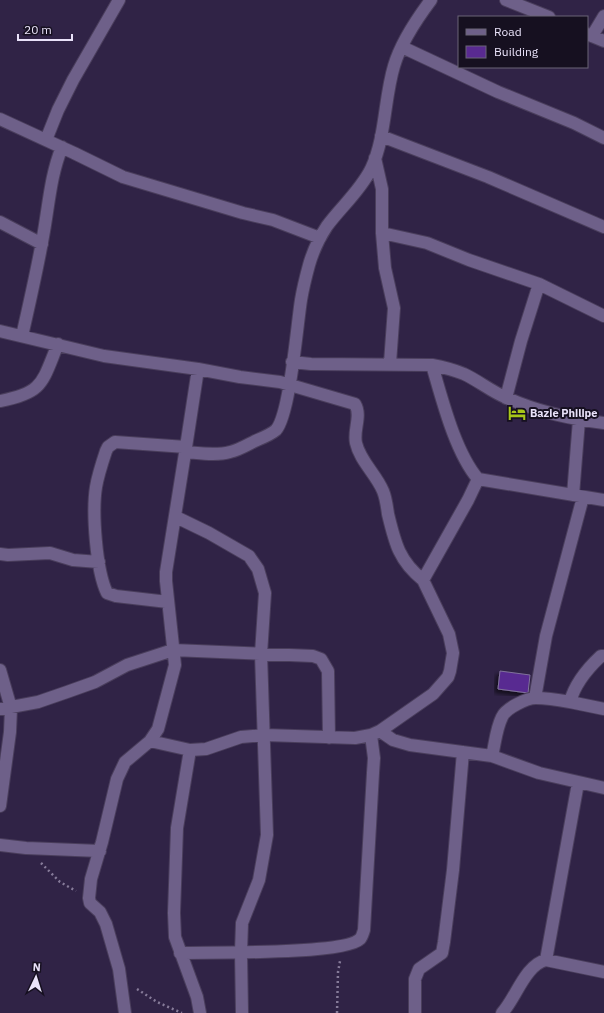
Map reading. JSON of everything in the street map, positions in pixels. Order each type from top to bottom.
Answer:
[{"type":"street","points":[[46,140],[58,110],[73,80],[119,0]]},
{"type":"street","points":[[168,602],[116,596],[107,593],[99,562],[95,523],[96,488],[108,447],[114,442],[225,454],[266,436],[275,430],[281,420],[289,385],[301,298],[310,264],[320,238],[327,226],[361,184],[370,170],[381,136],[394,66],[408,33],[431,0]]},
{"type":"street","points":[[506,0],[524,3],[547,16]]},
{"type":"street","points":[[604,16],[589,35],[604,42]]},
{"type":"street","points":[[402,47],[498,92],[574,123],[604,138]]},
{"type":"street","points":[[0,119],[123,177],[285,224],[320,238]]},
{"type":"street","points":[[381,136],[488,177],[604,227]]},
{"type":"street","points":[[22,336],[42,244],[50,188],[56,163],[62,147]]},
{"type":"street","points":[[375,158],[382,189],[382,233],[385,268],[394,308],[390,364]]},
{"type":"street","points":[[0,222],[42,244]]},
{"type":"street","points":[[382,233],[427,243],[469,260],[539,284],[604,316]]},
{"type":"street","points":[[506,398],[521,341],[539,284]]},
{"type":"street","points":[[0,331],[104,356],[198,369],[240,377],[269,380],[355,404],[358,413],[355,437],[360,455],[382,491],[392,532],[402,556],[412,571],[423,580],[449,634],[453,653],[448,677],[433,694],[376,733],[355,738],[264,735],[241,737],[206,749],[190,750],[150,741]]},
{"type":"street","points":[[0,401],[24,396],[40,385],[45,377],[58,344]]},
{"type":"street","points":[[292,362],[311,364],[432,365],[444,367],[464,374],[506,398],[535,410],[579,420],[604,423]]},
{"type":"street","points":[[432,365],[458,442],[464,456],[478,479],[604,500]]},
{"type":"street","points":[[124,1013],[119,970],[106,924],[100,912],[90,903],[88,898],[91,879],[100,851],[117,779],[125,762],[150,741],[158,729],[175,665],[166,572],[170,543],[176,517],[198,369]]},
{"type":"street","points":[[535,698],[546,636],[578,496],[579,420]]},
{"type":"street","points":[[423,580],[468,500],[478,479]]},
{"type":"street","points":[[176,517],[209,533],[249,556],[255,564],[260,576],[265,597],[261,654],[267,835],[259,880],[242,923],[240,952],[242,1013]]},
{"type":"street","points":[[0,554],[8,555],[50,552],[73,560],[99,562]]},
{"type":"street","points":[[6,708],[38,702],[67,692],[95,682],[127,665],[173,650],[313,656],[321,659],[328,671],[330,738]]},
{"type":"street","points":[[570,702],[575,686],[593,664],[601,656],[604,656]]},
{"type":"street","points":[[0,670],[10,732],[0,806]]},
{"type":"street","points":[[492,756],[503,716],[510,709],[521,703],[535,698],[570,702],[604,709]]},
{"type":"street","points":[[376,733],[393,740],[410,744],[492,756],[539,773],[604,788]]},
{"type":"street","points":[[180,953],[268,952],[329,948],[353,943],[360,938],[364,930],[376,733]]},
{"type":"street","points":[[190,750],[177,828],[174,913],[175,937],[197,997],[200,1013]]},
{"type":"street","points":[[414,1013],[415,979],[419,969],[442,953],[453,870],[463,752]]},
{"type":"street","points":[[546,960],[578,783]]},
{"type":"street","points":[[0,845],[26,848],[100,851]]},
{"type":"street","points":[[504,1013],[531,969],[538,962],[546,960],[604,972]]},
{"type":"path","points":[[26,848],[60,882],[88,898]]},
{"type":"path","points":[[337,1013],[339,962],[353,943]]},
{"type":"path","points":[[136,988],[157,1002],[182,1013]]},
{"type":"building","points":[[500,671],[530,675],[528,693],[498,689]]},
{"type":"place","name":"Bazie Philipe","points":[[517,413]]}]
